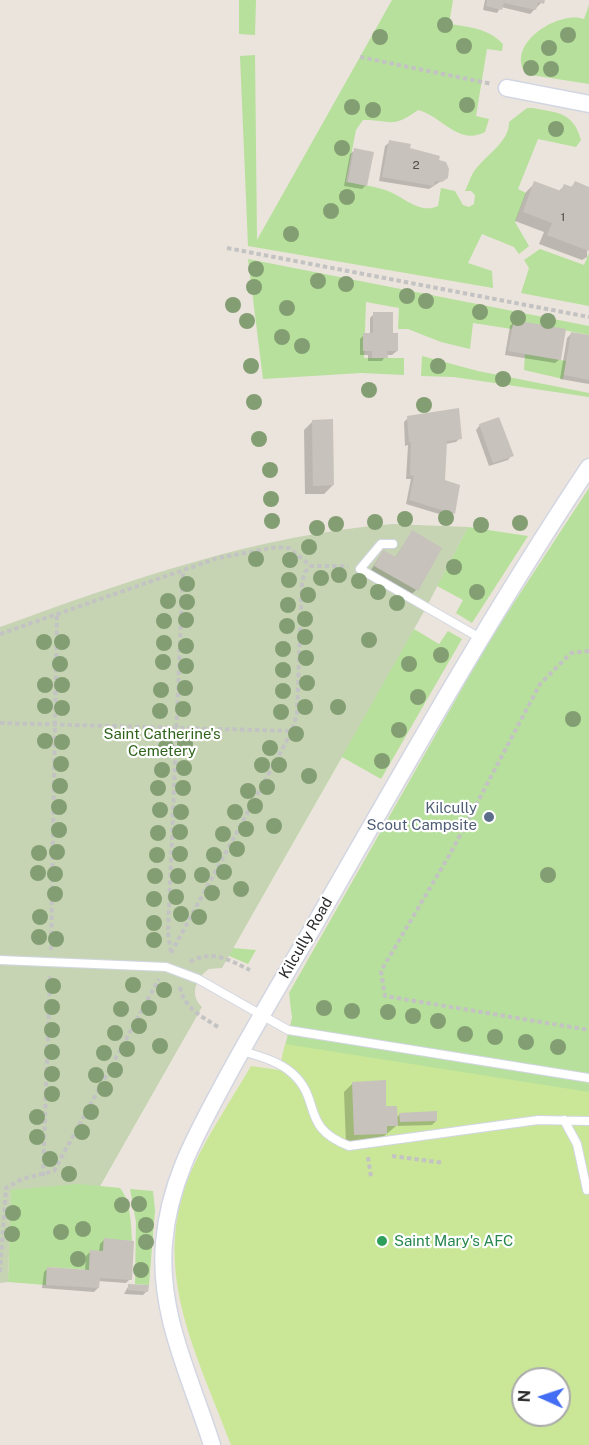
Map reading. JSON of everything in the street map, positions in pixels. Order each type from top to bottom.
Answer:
[{"type":"street","points":[[507,88],[589,104]]},
{"type":"street","name":"Kilcully Road","points":[[212,1445],[186,1378],[168,1312],[164,1287],[164,1244],[169,1204],[179,1169],[262,1015],[480,638],[589,467]]},
{"type":"lane","points":[[393,544],[381,544],[370,554],[360,569],[480,638]]},
{"type":"lane","points":[[0,960],[166,967],[182,972],[288,1030],[589,1078]]},
{"type":"lane","points":[[242,1051],[280,1064],[295,1075],[304,1089],[322,1132],[349,1146],[538,1120],[589,1121]]},
{"type":"lane","points":[[564,1120],[577,1144],[587,1190]]},
{"type":"path","points":[[360,57],[482,82]]},
{"type":"path","points":[[226,248],[589,317]]},
{"type":"path","points":[[0,634],[218,558],[277,547],[288,548],[311,566],[360,569]]},
{"type":"path","points":[[0,1272],[2,1199],[6,1188],[32,1176],[44,1176],[54,1171],[292,731],[298,704],[302,582],[305,572],[311,566]]},
{"type":"path","points":[[171,952],[168,934],[183,570]]},
{"type":"path","points":[[44,1176],[57,613]]},
{"type":"path","points":[[589,651],[571,653],[540,684],[450,854],[381,971],[385,996],[589,1030]]},
{"type":"path","points":[[0,723],[177,726],[292,731]]},
{"type":"path","points":[[218,1027],[191,1009],[184,1000],[180,990],[182,972],[188,963],[210,954],[221,956],[250,970]]},
{"type":"path","points":[[375,1143],[383,1153],[392,1156],[444,1163]]},
{"type":"path","points":[[368,1155],[371,1177]]},
{"type":"green space","points":[[239,0],[256,0],[255,35],[239,34]]},
{"type":"green space","points":[[392,0],[453,0],[449,24],[485,31],[503,44],[502,51],[487,49],[476,116],[489,119],[485,132],[475,135],[458,133],[427,113],[418,110],[397,122],[363,120],[356,130],[346,182],[391,192],[424,208],[438,206],[441,188],[455,191],[463,205],[469,207],[474,204],[475,195],[471,191],[465,191],[473,173],[501,143],[509,122],[527,108],[564,115],[578,131],[581,140],[576,147],[538,139],[518,189],[526,193],[515,222],[529,246],[519,254],[514,247],[482,234],[468,263],[492,271],[493,288],[248,246],[240,56],[255,55],[257,240]]},
{"type":"green space","points":[[589,5],[589,84],[531,75],[524,71],[521,60],[523,49],[530,39],[539,30],[563,19],[574,17],[584,19]]},
{"type":"green space","points":[[540,249],[584,265],[589,253],[589,306],[521,293],[529,268],[524,260]]},
{"type":"green space","points":[[248,259],[589,326],[589,335],[514,320],[512,329],[473,323],[470,349],[441,342],[408,329],[398,329],[399,308],[366,302],[364,358],[404,358],[404,375],[361,373],[263,379]]},
{"type":"green space","points":[[525,354],[566,361],[563,379],[524,370]]},
{"type":"green space","points":[[422,356],[478,371],[589,393],[589,397],[454,377],[421,376]]},
{"type":"green space","name":"Kilcully Scout Campsite","points":[[589,488],[589,1116],[282,1058],[292,1018],[289,993],[489,641]]},
{"type":"green space","name":"Saint Catherine's Cemetery","points":[[392,524],[468,527],[426,608],[222,968],[209,969],[198,982],[195,992],[202,1007],[100,1186],[77,1184],[11,1190],[8,1282],[0,1283],[0,627],[144,577],[242,549],[291,538]]},
{"type":"green space","points":[[468,527],[528,536],[472,623],[456,613],[463,600],[437,586]]},
{"type":"green space","points":[[414,629],[439,644],[448,631],[462,639],[381,779],[342,757],[233,948],[256,950],[248,964],[222,953]]},
{"type":"green space","points":[[196,1017],[100,1186],[120,1188],[124,1194],[130,1213],[132,1241],[104,1239],[103,1251],[90,1251],[89,1270],[47,1267],[46,1285],[8,1282],[11,1190]]},
{"type":"green space","name":"Saint Mary's AFC","points":[[285,1044],[589,1092],[589,1445],[231,1445],[204,1376],[182,1307],[176,1273],[175,1238],[181,1202],[194,1165],[251,1066],[279,1070]]},
{"type":"green space","points":[[130,1189],[153,1191],[155,1210],[149,1285],[135,1284],[136,1222]]},
{"type":"building","points":[[487,0],[545,0],[544,4],[538,2],[536,10],[504,3],[502,10],[486,6]]},
{"type":"building","points":[[389,140],[411,144],[410,148],[440,156],[439,160],[446,162],[449,169],[448,178],[442,182],[435,181],[434,186],[382,177]]},
{"type":"building","points":[[354,148],[374,152],[367,186],[348,182]]},
{"type":"building","points":[[534,181],[561,191],[564,184],[572,187],[575,181],[589,187],[589,251],[547,235],[552,223],[523,212]]},
{"type":"building","points":[[373,312],[393,312],[393,333],[398,333],[398,351],[387,351],[388,358],[372,358],[372,351],[363,351],[363,333],[373,333]]},
{"type":"building","points":[[514,320],[566,329],[561,360],[508,351]]},
{"type":"building","points":[[571,332],[589,335],[589,380],[564,375]]},
{"type":"building","points":[[459,408],[462,439],[447,441],[445,480],[460,485],[455,514],[409,500],[414,476],[410,475],[411,442],[409,442],[407,416]]},
{"type":"building","points":[[499,417],[514,456],[493,463],[479,424]]},
{"type":"building","points":[[333,419],[334,485],[313,486],[312,420]]},
{"type":"building","points":[[412,530],[442,548],[418,591],[374,566],[383,550],[396,557]]},
{"type":"building","points":[[386,1080],[386,1106],[397,1106],[398,1126],[387,1126],[387,1134],[354,1135],[352,1082]]},
{"type":"building","points":[[437,1111],[437,1121],[400,1122],[399,1113]]},
{"type":"building","points":[[104,1238],[134,1241],[132,1280],[100,1278],[99,1288],[46,1285],[47,1267],[89,1270],[90,1250],[103,1251]]},
{"type":"building","points":[[128,1284],[149,1285],[148,1292],[128,1290]]},
{"type":"place","name":"Kilcully Scout Campsite","points":[[489,817]]},
{"type":"place","name":"Saint Mary's AFC","points":[[382,1241]]}]
